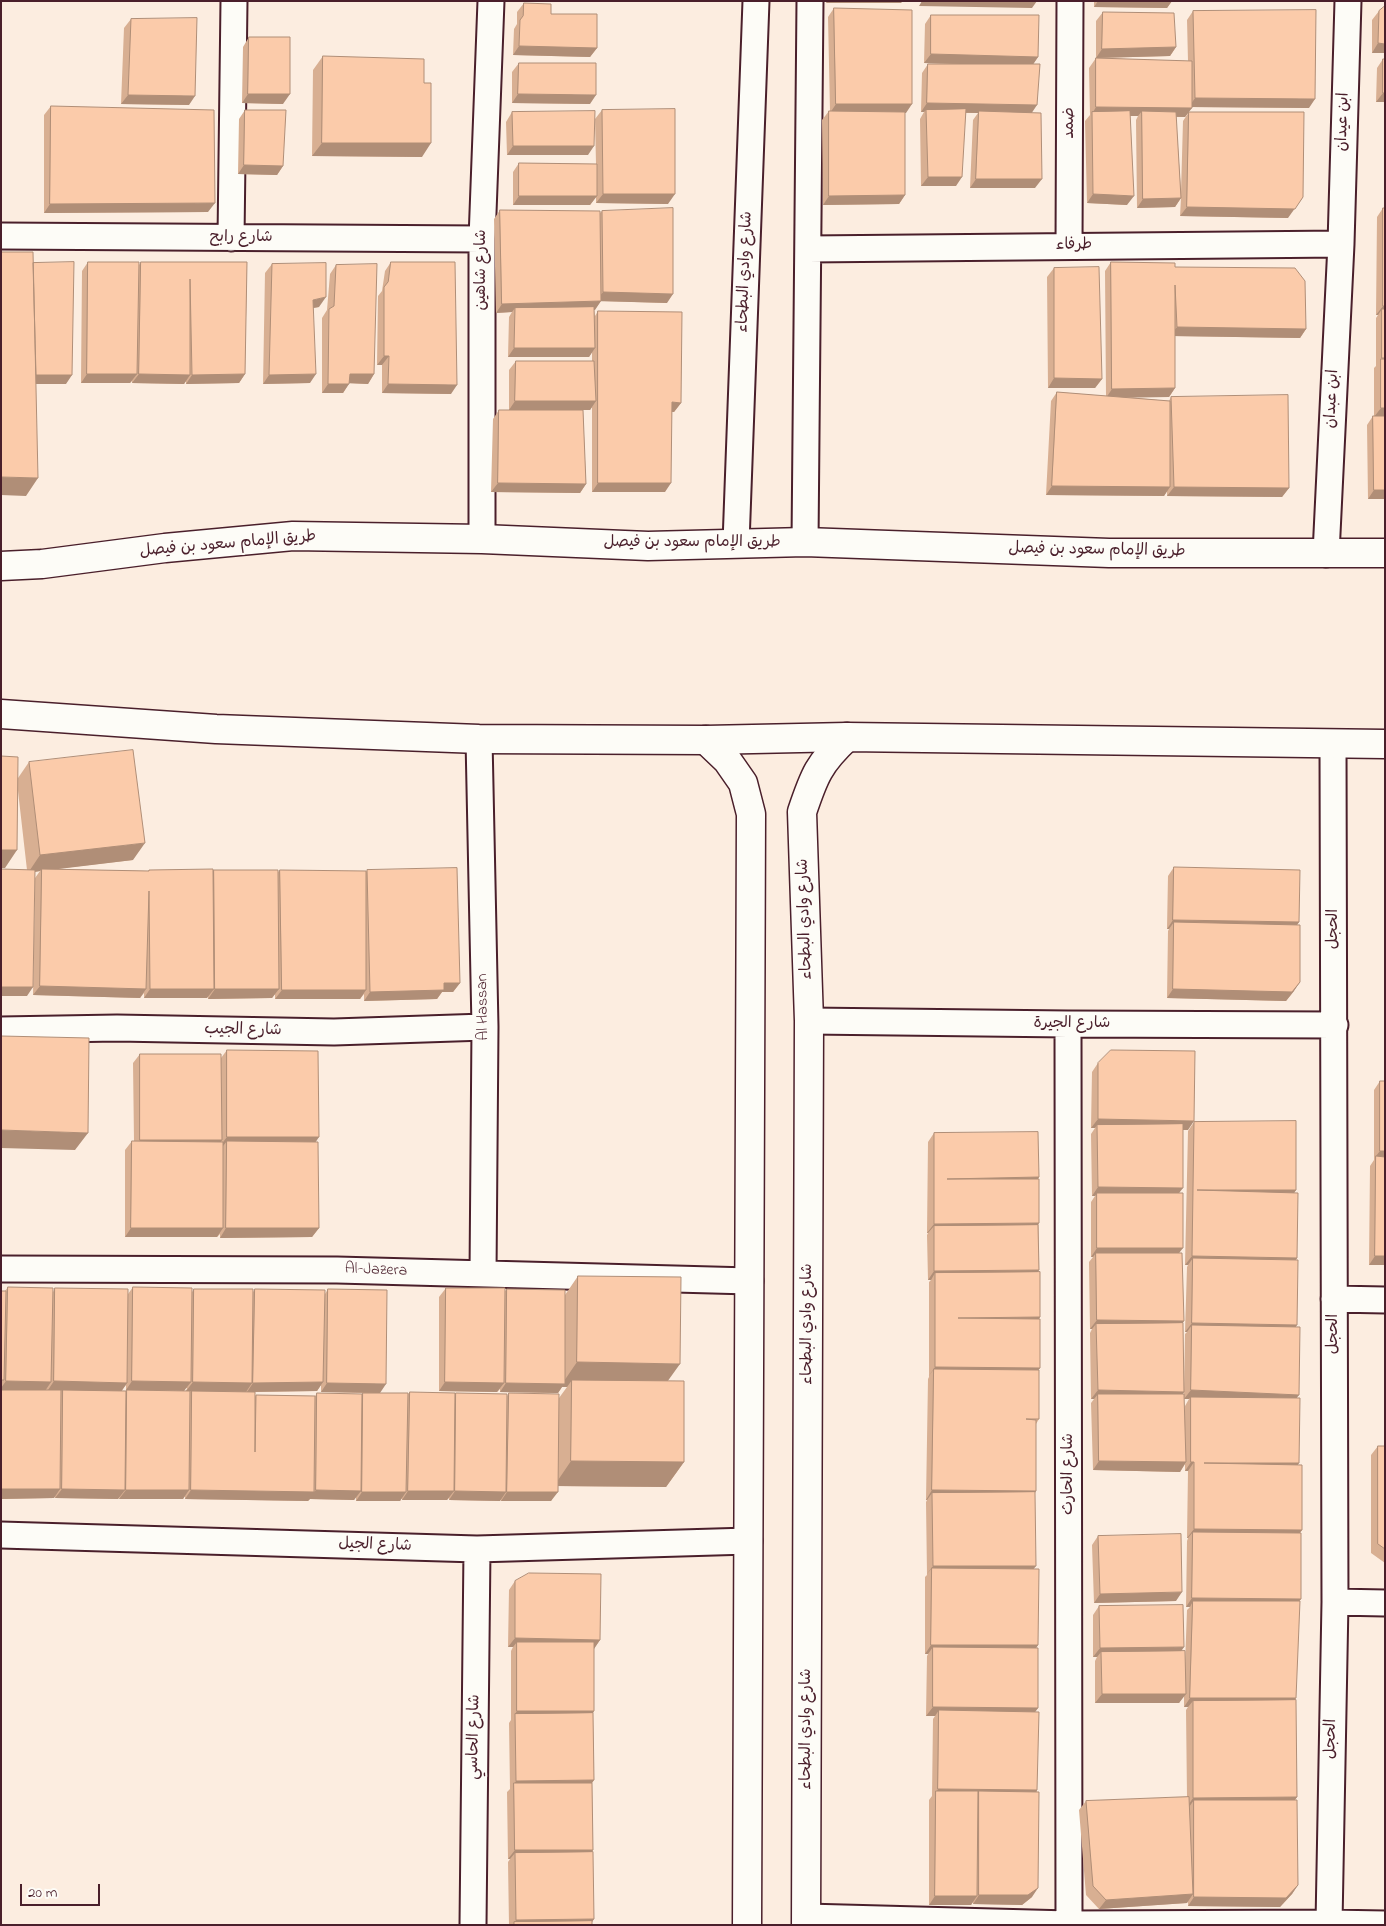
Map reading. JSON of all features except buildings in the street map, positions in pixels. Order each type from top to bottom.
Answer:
[{"type":"main road","name":"طريق الإمام سعود بن فيصل","points":[[1,566],[42,564],[165,548],[293,536],[648,546],[805,542],[1109,553],[1385,553]]},
{"type":"main road","points":[[1,714],[216,729],[479,739],[706,740],[847,737],[1385,744]]},
{"type":"main road","name":"شارع وادي البطحاء","points":[[806,1921],[808,1021],[802,812],[813,779],[828,755],[847,737]]},
{"type":"main road","points":[[706,740],[727,760],[743,783],[751,814],[747,1925]]},
{"type":"street","points":[[231,238],[234,1]]},
{"type":"street","name":"شارع شاهين","points":[[482,540],[482,239],[491,1]]},
{"type":"street","name":"شارع وادي البطحاء","points":[[736,544],[756,1]]},
{"type":"street","points":[[805,542],[810,1]]},
{"type":"street","name":"ضمد","points":[[1069,246],[1070,1]]},
{"type":"street","name":"ابن عيدان","points":[[1341,244],[1348,1]]},
{"type":"street","name":"شارع رابح","points":[[1,236],[482,239]]},
{"type":"street","name":"طرفاء","points":[[808,250],[1341,244]]},
{"type":"street","name":"ابن عبدان","points":[[1326,554],[1341,244]]},
{"type":"street","name":"Al Hassan","points":[[479,739],[485,1027],[483,1274]]},
{"type":"street","name":"الحجل","points":[[1329,1923],[1335,1602],[1334,744]]},
{"type":"street","name":"شارع الجيرة","points":[[808,1021],[1335,1025]]},
{"type":"street","name":"شارع الحارث","points":[[1068,1024],[1069,1924]]},
{"type":"street","name":"شارع الجيب","points":[[1,1030],[117,1028],[334,1032],[485,1027]]},
{"type":"street","name":"Al-Jazera","points":[[1,1269],[337,1270],[750,1281]]},
{"type":"street","points":[[1334,1299],[1385,1300]]},
{"type":"street","name":"شارع الجيل","points":[[1,1535],[477,1548],[749,1541]]},
{"type":"street","name":"شارع الحاسي","points":[[473,1925],[477,1548]]},
{"type":"street","points":[[1335,1602],[1385,1603]]},
{"type":"street","points":[[806,1921],[1069,1924],[1385,1924]]}]
